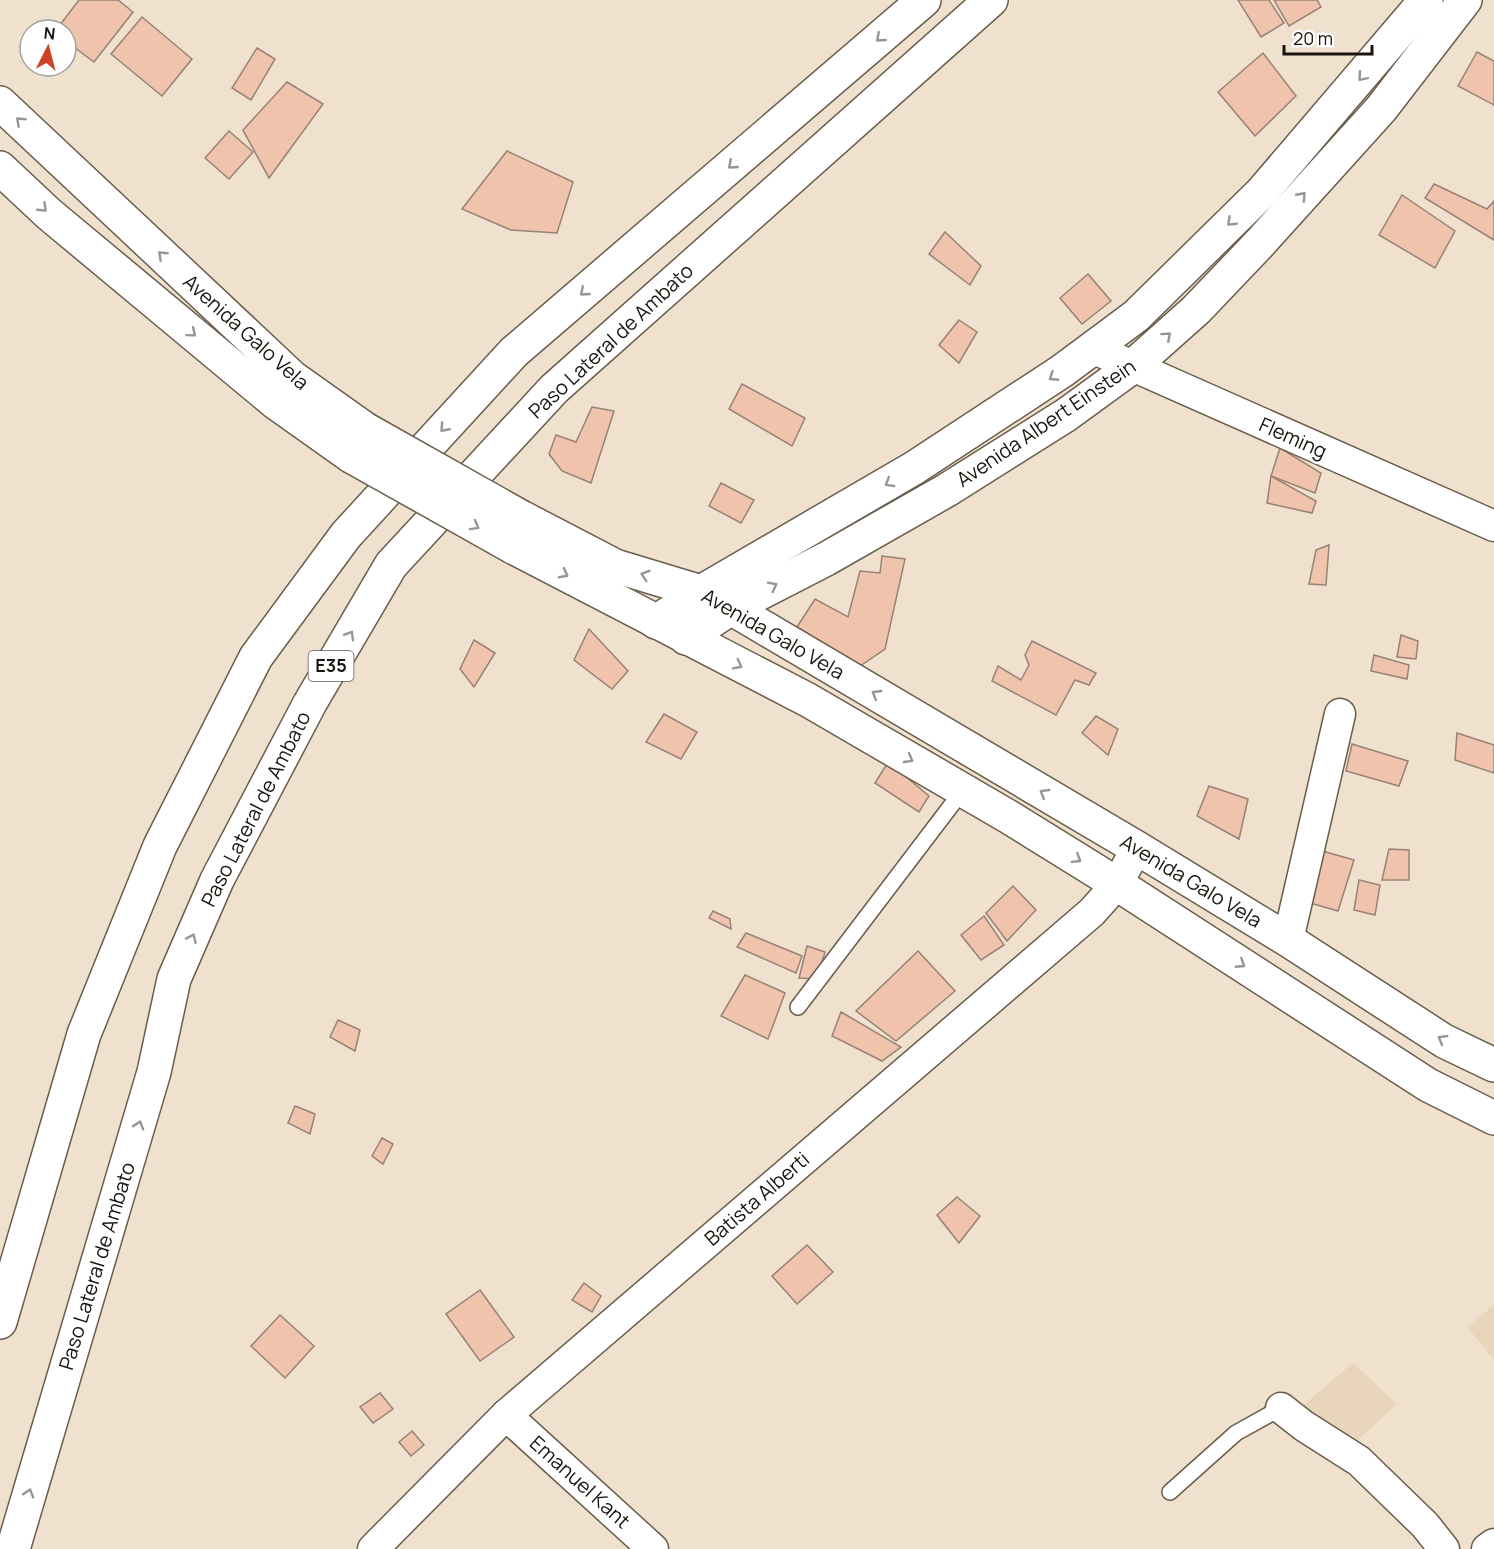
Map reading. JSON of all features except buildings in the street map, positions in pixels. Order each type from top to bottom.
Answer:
[{"type":"main road","points":[[0,1322],[84,1034],[160,846],[256,657],[346,535],[514,352],[924,0]]},
{"type":"main road","name":"Paso Lateral de Ambato","points":[[13,1549],[154,1072],[174,979],[217,880],[304,713],[391,565],[554,388],[992,0]]},
{"type":"main road","name":"Avenida Albert Einstein","points":[[656,622],[701,592],[914,468],[1062,371],[1136,316],[1262,192],[1426,0]]},
{"type":"main road","name":"Avenida Albert Einstein","points":[[686,638],[731,608],[826,559],[947,490],[1066,415],[1132,367],[1196,310],[1267,235],[1380,109],[1465,0]]},
{"type":"main road","name":"Avenida Galo Vela","points":[[0,103],[358,443]]},
{"type":"main road","name":"Avenida Galo Vela","points":[[0,168],[49,214],[275,402],[358,443],[517,532],[656,622],[808,700],[963,790],[1117,884],[1428,1085],[1494,1118]]},
{"type":"main road","name":"Avenida Galo Vela","points":[[517,532],[615,566],[701,592],[731,608],[1137,848],[1288,940],[1444,1041],[1494,1065]]},
{"type":"street","name":"Fleming","points":[[1092,348],[1494,526]]},
{"type":"street","points":[[1288,940],[1340,714]]},
{"type":"street","name":"Batista Alberti","points":[[374,1549],[507,1415],[1092,912],[1117,884],[1137,848]]},
{"type":"street","points":[[1281,1408],[1304,1426],[1359,1461],[1425,1526],[1444,1549]]},
{"type":"street","name":"Emanuel Kant","points":[[507,1415],[653,1549]]},
{"type":"street","points":[[1487,1549],[1494,1544]]},
{"type":"lane","points":[[798,1008],[963,790]]},
{"type":"lane","points":[[1170,1492],[1236,1433],[1281,1408]]},
{"type":"shaded area","points":[[1494,1304],[1494,1360],[1468,1328]]},
{"type":"shaded area","points":[[1353,1363],[1397,1404],[1355,1443],[1301,1407]]}]
